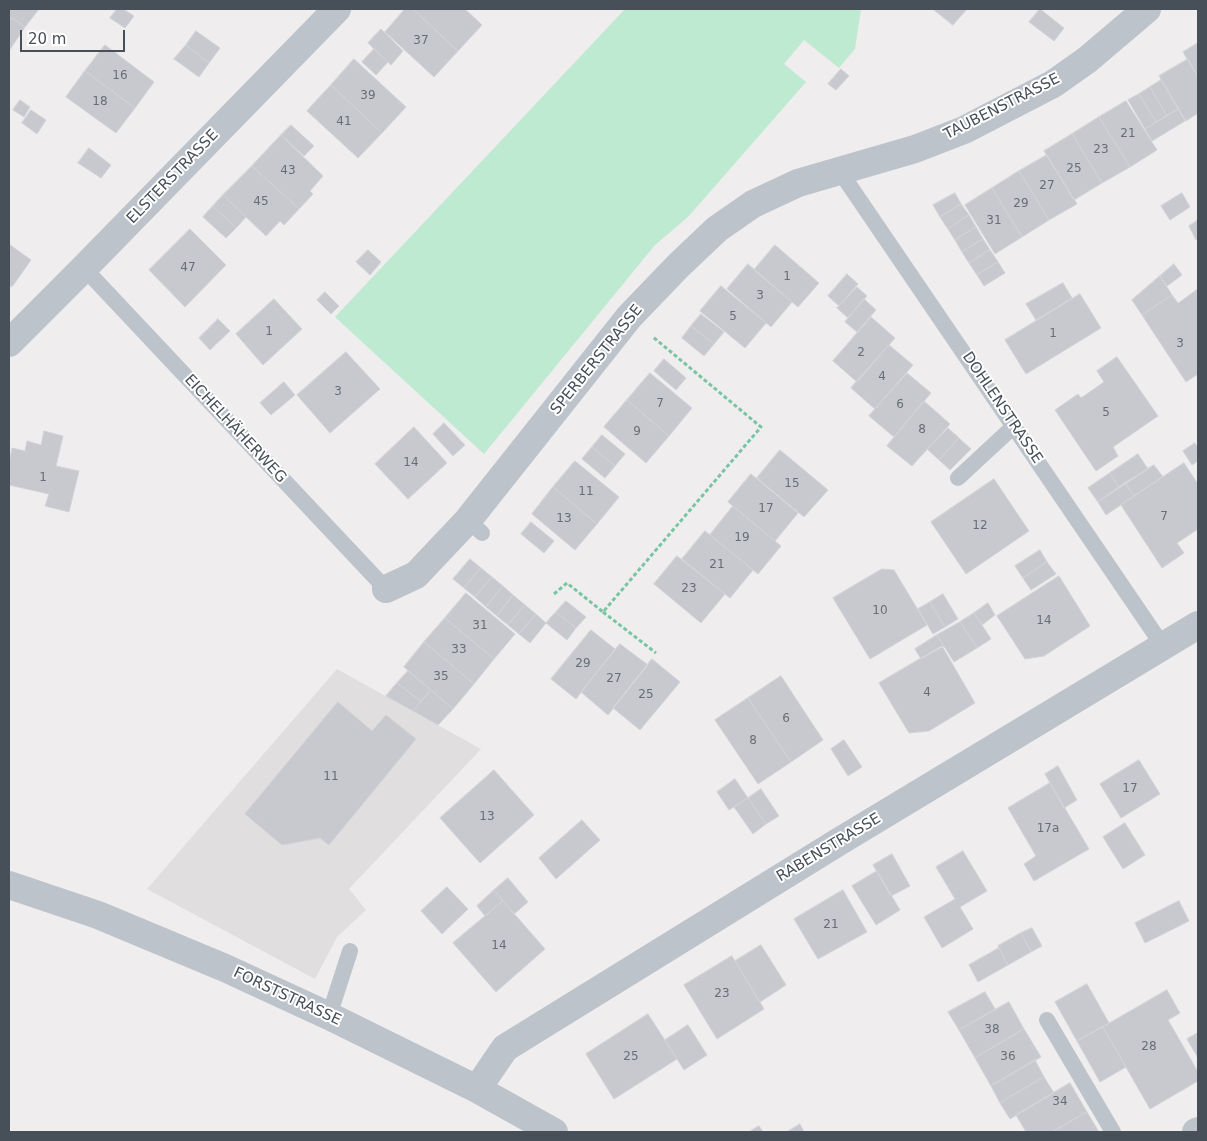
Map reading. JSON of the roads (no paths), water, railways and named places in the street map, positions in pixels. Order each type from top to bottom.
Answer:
[{"type":"street","name":"ELSTERSTRASSE","points":[[9,343],[337,9]]},
{"type":"street","name":"TAUBENSTRASSE","points":[[839,170],[915,149],[964,130],[1053,84],[1087,60],[1146,9]]},
{"type":"street","name":"SPERBERSTRASSE","points":[[386,589],[416,575],[475,526],[630,317],[678,266],[717,229],[753,204],[798,183],[839,170]]},
{"type":"street","name":"RABENSTRASSE","points":[[477,1089],[505,1048],[840,841],[1198,625]]},
{"type":"street","name":"FORSTSTRASSE","points":[[9,885],[98,915],[225,968],[329,1016],[477,1089],[554,1132]]},
{"type":"lane","name":"DOHLENSTRASSE","points":[[839,170],[1163,646]]},
{"type":"lane","name":"EICHELHÄHERWEG","points":[[84,268],[386,589]]},
{"type":"lane","points":[[958,478],[1014,426]]},
{"type":"lane","points":[[329,1016],[350,951]]},
{"type":"lane","points":[[1047,1020],[1113,1132]]}]
